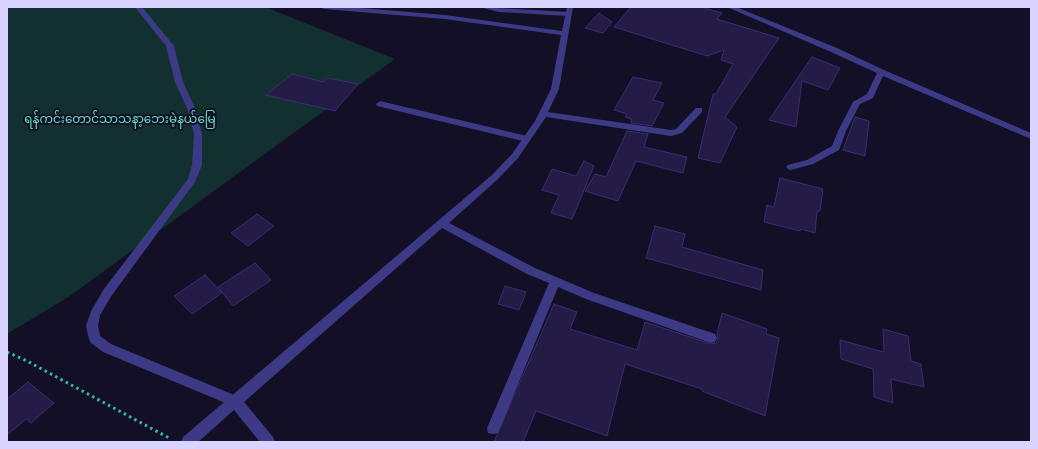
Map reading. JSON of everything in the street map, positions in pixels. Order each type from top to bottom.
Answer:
[{"type":"street","points":[[138,7],[170,46],[179,82],[191,108],[198,134],[197,165],[192,180],[108,292],[95,314],[92,326],[95,339],[107,348],[235,401],[268,442]]},
{"type":"street","points":[[324,7],[445,17],[564,33]]},
{"type":"street","points":[[188,442],[495,177],[515,156],[527,139],[543,114],[555,89],[569,10],[499,10],[482,7]]},
{"type":"street","points":[[730,7],[834,50],[881,72],[1031,136]]},
{"type":"street","points":[[791,167],[810,162],[836,148],[842,130],[857,102],[870,96],[881,72]]},
{"type":"street","points":[[380,104],[527,139]]},
{"type":"street","points":[[543,114],[671,133],[679,131],[699,110]]},
{"type":"street","points":[[441,223],[555,281],[590,296],[711,338]]},
{"type":"street","points":[[493,428],[555,281]]},
{"type":"path","points":[[7,352],[27,361],[177,442]]},
{"type":"green space","name":"ရန်ကင်းတောင်သာသနာ့ဘေးမဲ့နယ်မြေ","points":[[7,7],[265,7],[395,59],[70,296],[7,334]]},
{"type":"building","points":[[631,7],[701,7],[722,13],[717,19],[779,38],[725,117],[737,127],[720,163],[698,158],[713,94],[716,94],[733,64],[721,60],[724,50],[707,56],[614,27]]},
{"type":"building","points":[[599,13],[612,22],[603,33],[585,28]]},
{"type":"building","points":[[812,57],[840,68],[828,90],[802,81],[796,127],[769,120]]},
{"type":"building","points":[[292,74],[323,82],[327,78],[358,84],[335,111],[266,95]]},
{"type":"building","points":[[633,77],[662,83],[653,100],[664,103],[652,126],[631,123],[632,119],[625,117],[627,114],[614,110]]},
{"type":"building","points":[[855,117],[869,121],[865,156],[843,150]]},
{"type":"building","points":[[627,131],[648,134],[644,147],[687,157],[683,173],[636,161],[618,201],[585,191],[595,174],[606,177]]},
{"type":"building","points":[[584,161],[594,166],[572,219],[551,213],[559,195],[542,190],[552,169],[576,176]]},
{"type":"building","points":[[780,178],[823,189],[820,211],[817,211],[815,233],[801,229],[800,231],[764,222],[767,205],[774,207]]},
{"type":"building","points":[[257,214],[274,226],[248,246],[231,233]]},
{"type":"building","points":[[655,226],[685,234],[682,247],[763,270],[761,290],[646,258]]},
{"type":"building","points":[[255,263],[271,280],[233,306],[218,287]]},
{"type":"building","points":[[205,275],[222,293],[192,314],[174,296]]},
{"type":"building","points":[[505,286],[526,292],[519,310],[498,304]]},
{"type":"building","points":[[554,304],[577,312],[570,329],[637,350],[645,322],[711,344],[716,343],[718,339],[717,334],[722,313],[767,329],[766,334],[779,338],[765,416],[702,391],[702,389],[625,364],[607,436],[536,411],[523,442],[494,442]]},
{"type":"building","points":[[883,329],[908,336],[911,361],[921,364],[924,387],[891,379],[893,403],[874,397],[873,369],[841,359],[840,340],[884,352]]},
{"type":"building","points":[[28,382],[54,403],[31,423],[26,419],[7,435],[7,399]]}]
